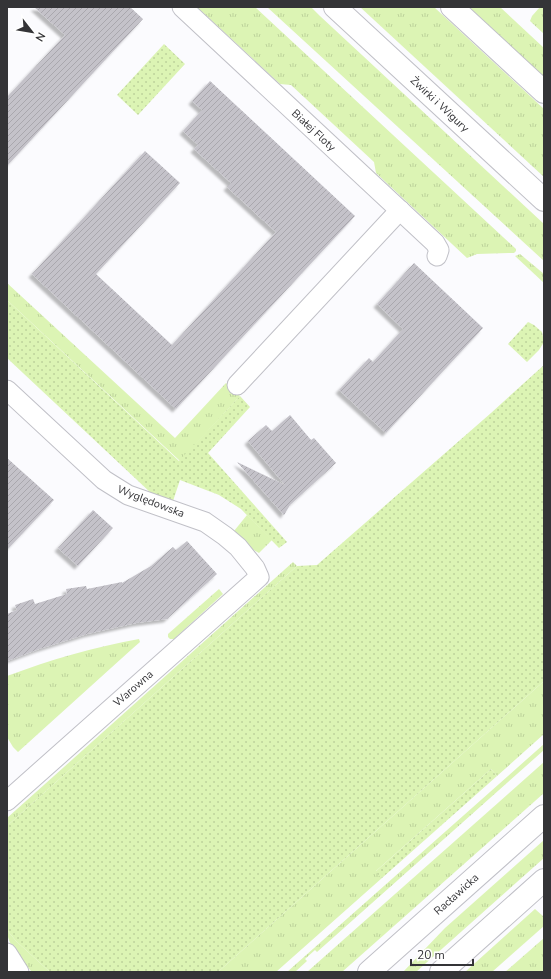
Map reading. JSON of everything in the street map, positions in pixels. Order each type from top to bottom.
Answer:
[{"type":"main road","name":"Żwirki i Wigury","points":[[335,7],[544,200]]},
{"type":"main road","points":[[452,7],[544,92]]},
{"type":"main road","name":"Racławicka","points":[[368,972],[544,816]]},
{"type":"main road","points":[[441,972],[544,880]]},
{"type":"street","name":"Białej Floty","points":[[182,7],[435,243],[439,250],[437,256]]},
{"type":"street","points":[[237,385],[400,210]]},
{"type":"street","name":"Wyględowska","points":[[7,390],[104,480],[128,495],[205,522],[238,547],[255,568],[259,576]]},
{"type":"street","name":"Warowna","points":[[7,801],[259,576]]},
{"type":"street","points":[[7,953],[18,972]]},
{"type":"street","points":[[7,959],[18,972]]},
{"type":"street","points":[[7,964],[18,972]]},
{"type":"green space","points":[[197,7],[255,7],[516,249],[516,251],[514,253],[477,254],[467,258],[376,173],[374,162],[291,85],[280,84]]},
{"type":"green space","points":[[267,7],[311,7],[544,224],[544,261]]},
{"type":"green space","points":[[360,7],[434,7],[544,109],[544,177]]},
{"type":"green space","points":[[469,7],[500,7],[544,48],[544,77]]},
{"type":"green space","points":[[540,7],[544,7],[544,34],[530,21],[532,16]]},
{"type":"green space","points":[[164,44],[185,64],[138,115],[117,95]]},
{"type":"green space","points":[[520,254],[544,274],[544,283],[515,256]]},
{"type":"green space","points":[[7,283],[175,438],[226,383],[240,396],[180,461],[7,300]]},
{"type":"green space","points":[[7,300],[179,461],[240,396],[250,407],[208,453],[287,542],[279,548],[241,509],[219,495],[180,480],[173,501],[152,494],[7,358]]},
{"type":"green space","points":[[528,322],[542,332],[544,342],[539,350],[527,362],[508,344]]},
{"type":"green space","points":[[544,365],[544,681],[218,972],[50,972],[16,941],[7,930],[7,826],[297,566],[317,565]]},
{"type":"green space","points":[[247,515],[272,540],[259,553],[252,549],[234,531]]},
{"type":"green space","points":[[293,562],[297,566],[7,826],[7,818]]},
{"type":"green space","points":[[219,589],[223,594],[174,639],[170,639],[168,637],[168,634]]},
{"type":"green space","points":[[139,639],[140,642],[18,752],[13,747],[7,737],[7,676],[72,654]]},
{"type":"green space","points":[[544,681],[544,734],[497,776],[491,769],[376,871],[382,878],[276,972],[218,972]]},
{"type":"green space","points":[[544,744],[544,750],[317,952],[315,950],[305,959],[307,961],[295,972],[287,972]]},
{"type":"green space","points":[[544,762],[544,793],[342,972],[307,972]]},
{"type":"green space","points":[[491,769],[497,776],[382,878],[375,872]]},
{"type":"green space","points":[[544,840],[544,858],[416,972],[403,972],[445,928]]},
{"type":"green space","points":[[535,909],[544,917],[544,926],[492,972],[465,972]]},
{"type":"green space","points":[[7,930],[16,941],[50,972],[32,972],[20,958],[10,942]]},
{"type":"green space","points":[[544,938],[544,970],[541,972],[505,972]]},
{"type":"building","points":[[34,7],[130,7],[143,19],[7,166],[7,97],[65,35]]},
{"type":"building","points":[[210,81],[355,216],[176,409],[32,274],[145,151],[180,183],[96,274],[172,345],[276,232],[227,187],[231,183],[194,149],[198,145],[183,131],[202,110],[192,101]]},
{"type":"building","points":[[414,263],[483,328],[386,433],[339,390],[369,358],[373,362],[403,329],[377,304]]},
{"type":"building","points":[[290,415],[311,440],[314,438],[336,463],[290,505],[284,515],[237,462],[285,485],[248,441],[266,425],[272,431]]},
{"type":"building","points":[[7,458],[54,500],[7,550]]},
{"type":"building","points":[[93,510],[113,528],[78,566],[58,548]]},
{"type":"building","points":[[187,541],[217,574],[167,619],[136,623],[87,634],[7,661],[7,614],[17,610],[15,605],[33,599],[35,604],[67,594],[66,589],[86,586],[87,589],[122,583],[151,566],[173,547],[176,550]]}]
